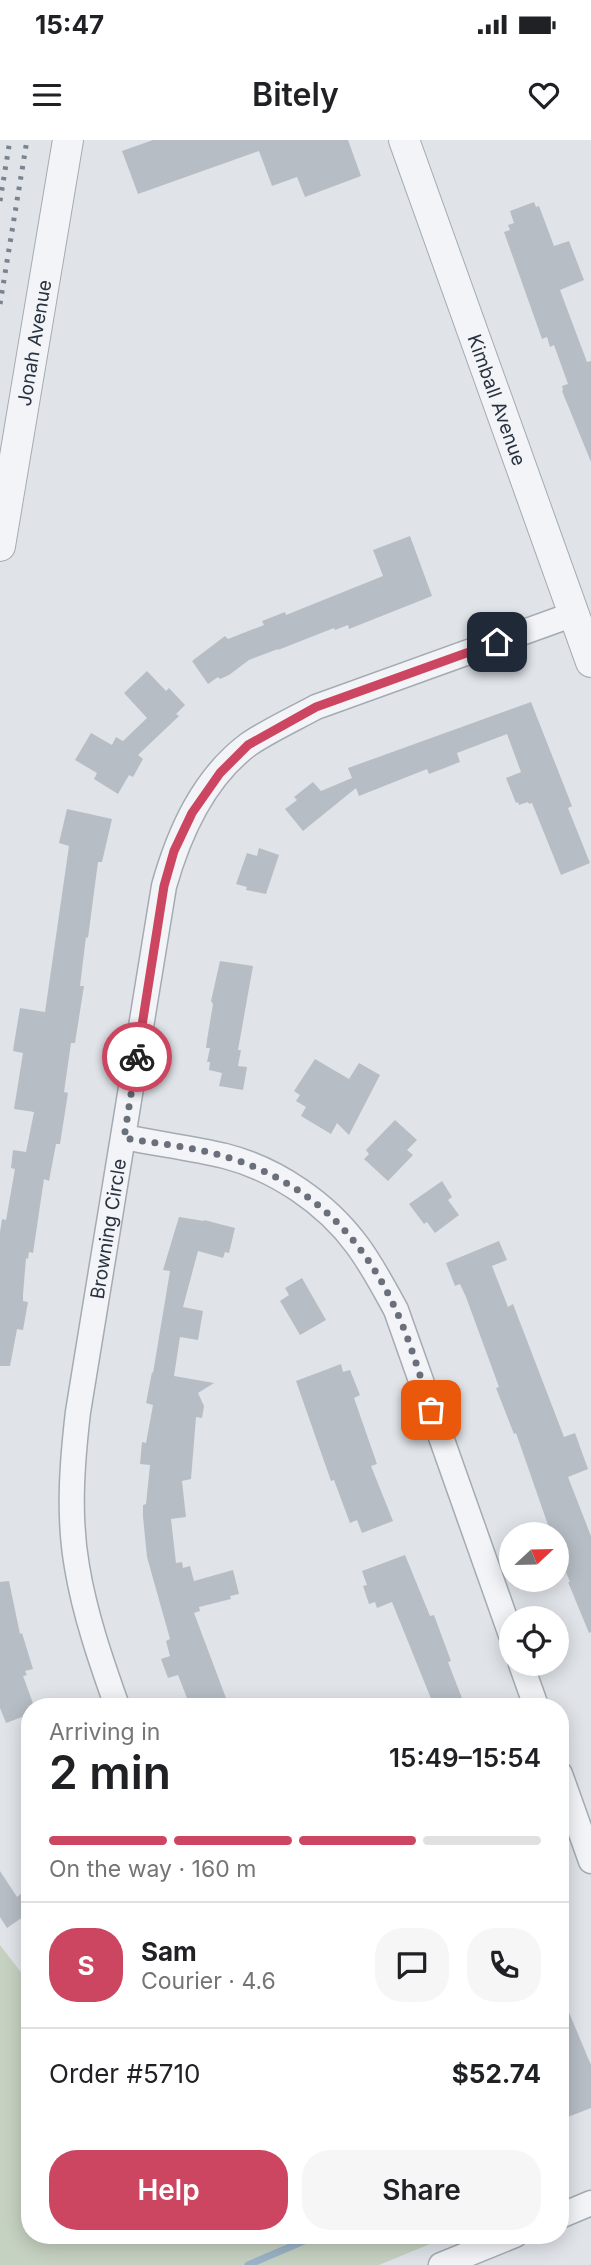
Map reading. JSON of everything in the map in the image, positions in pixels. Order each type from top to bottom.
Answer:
[{"type":"street","name":"Jonah Avenue","points":[[0,546],[68,140]]},
{"type":"street","name":"Kimball Avenue","points":[[404,140],[591,662]]},
{"type":"street","name":"Browning Circle","points":[[114,1698],[87,1616],[77,1567],[72,1496],[78,1412],[164,886],[183,828],[220,773],[248,745],[316,707],[574,614]]},
{"type":"street","points":[[124,1138],[226,1157],[264,1170],[303,1192],[335,1219],[357,1244],[396,1310],[501,1606]]},
{"type":"street","points":[[525,1676],[533,1698]]},
{"type":"street","points":[[569,1803],[591,1861]]},
{"type":"street","points":[[569,2212],[591,2203]]},
{"type":"street","points":[[441,2265],[493,2244]]},
{"type":"green space","points":[[0,1945],[21,1972],[21,2244],[430,2244],[379,2265],[0,2265]]},
{"type":"building","points":[[153,140],[348,140],[361,176],[305,197],[297,177],[272,186],[259,151],[138,194],[122,151]]},
{"type":"building","points":[[534,202],[536,207],[539,206],[554,246],[569,241],[584,280],[560,290],[587,362],[591,361],[591,462],[562,391],[562,386],[568,384],[554,345],[550,347],[547,337],[542,339],[504,232],[510,230],[508,225],[514,223],[510,211]]},
{"type":"building","points":[[410,536],[432,596],[349,629],[348,625],[335,630],[334,628],[249,660],[229,675],[220,679],[218,677],[208,684],[192,661],[225,636],[228,639],[264,625],[262,621],[285,612],[286,615],[383,576],[373,550]]},
{"type":"building","points":[[147,671],[166,691],[169,688],[185,705],[176,714],[179,716],[138,755],[143,759],[133,777],[129,775],[118,794],[94,779],[97,773],[75,760],[91,733],[112,745],[116,737],[123,741],[147,718],[124,693]]},
{"type":"building","points":[[531,702],[572,806],[568,808],[590,863],[561,875],[532,803],[516,803],[506,778],[521,772],[507,734],[457,753],[460,762],[429,774],[427,769],[359,796],[356,788],[303,831],[285,809],[297,800],[294,797],[313,782],[321,791],[352,778],[348,768]]},
{"type":"building","points":[[67,809],[112,819],[102,862],[98,862],[88,938],[86,937],[80,986],[84,986],[75,1043],[71,1043],[64,1092],[68,1093],[60,1144],[56,1144],[49,1181],[44,1179],[33,1253],[29,1252],[28,1259],[26,1258],[23,1301],[28,1302],[23,1330],[17,1329],[10,1366],[0,1366],[0,1232],[2,1219],[6,1220],[15,1169],[11,1168],[13,1150],[26,1152],[34,1112],[14,1109],[23,1053],[13,1051],[20,1008],[45,1012],[69,846],[59,843]]},
{"type":"building","points":[[259,848],[279,855],[266,894],[246,890],[247,887],[236,884],[247,853],[257,856]]},
{"type":"building","points":[[220,961],[253,966],[238,1050],[241,1050],[238,1066],[247,1067],[243,1090],[219,1086],[222,1073],[209,1070],[210,1062],[207,1062],[210,1048],[206,1048],[213,1004],[211,1001]]},
{"type":"building","points":[[315,1059],[349,1079],[359,1063],[380,1075],[349,1135],[337,1123],[331,1134],[301,1116],[306,1107],[296,1101],[300,1095],[294,1091]]},
{"type":"building","points":[[395,1120],[417,1140],[407,1150],[413,1155],[388,1181],[364,1159],[369,1154],[366,1150]]},
{"type":"building","points":[[442,1181],[452,1197],[448,1200],[459,1215],[435,1233],[427,1222],[424,1224],[409,1204]]},
{"type":"building","points":[[179,1217],[235,1228],[229,1253],[225,1252],[223,1258],[198,1251],[183,1307],[203,1311],[198,1340],[180,1337],[174,1376],[214,1383],[198,1393],[204,1406],[202,1418],[196,1417],[191,1479],[182,1481],[186,1517],[171,1519],[176,1563],[182,1562],[183,1568],[190,1566],[194,1581],[233,1570],[239,1594],[230,1596],[231,1599],[199,1607],[200,1611],[194,1613],[226,1698],[187,1698],[178,1675],[168,1678],[161,1659],[170,1656],[166,1641],[170,1639],[147,1557],[143,1505],[146,1504],[150,1465],[140,1464],[142,1442],[146,1443],[153,1405],[146,1403],[170,1271],[163,1270]]},
{"type":"building","points":[[499,1241],[507,1260],[492,1266],[508,1307],[513,1304],[564,1437],[575,1433],[588,1469],[568,1477],[591,1536],[589,1633],[569,1584],[569,1522],[547,1522],[516,1433],[514,1434],[496,1388],[499,1387],[466,1297],[460,1284],[455,1286],[446,1263]]},
{"type":"building","points":[[302,1278],[326,1320],[300,1335],[280,1301],[289,1295],[285,1288]]},
{"type":"building","points":[[341,1364],[343,1372],[350,1370],[360,1395],[354,1398],[377,1464],[371,1466],[393,1521],[362,1533],[357,1520],[350,1523],[334,1480],[331,1481],[296,1381]]},
{"type":"building","points":[[405,1555],[430,1616],[434,1615],[462,1698],[431,1698],[392,1602],[377,1608],[375,1602],[369,1604],[363,1586],[367,1585],[362,1571]]},
{"type":"building","points":[[9,1581],[20,1634],[22,1633],[33,1669],[25,1671],[27,1675],[23,1676],[31,1698],[21,1698],[21,1717],[6,1723],[0,1708],[0,1582]]},
{"type":"building","points":[[0,1871],[17,1897],[21,1894],[21,1918],[7,1928],[0,1917]]},
{"type":"building","points":[[569,2012],[591,2065],[591,2108],[569,2117]]},
{"type":"waterway","points":[[248,2265],[297,2244]]},
{"type":"railway","points":[[0,201],[10,140]]},
{"type":"railway","points":[[0,304],[27,140]]},
{"type":"way so far","points":[[137,1057],[124,1138],[226,1157],[264,1170],[303,1192],[335,1219],[357,1244],[396,1310],[431,1410]]},
{"type":"route","points":[[137,1057],[164,886],[174,851],[183,828],[220,773],[248,745],[316,707],[497,642]]}]
